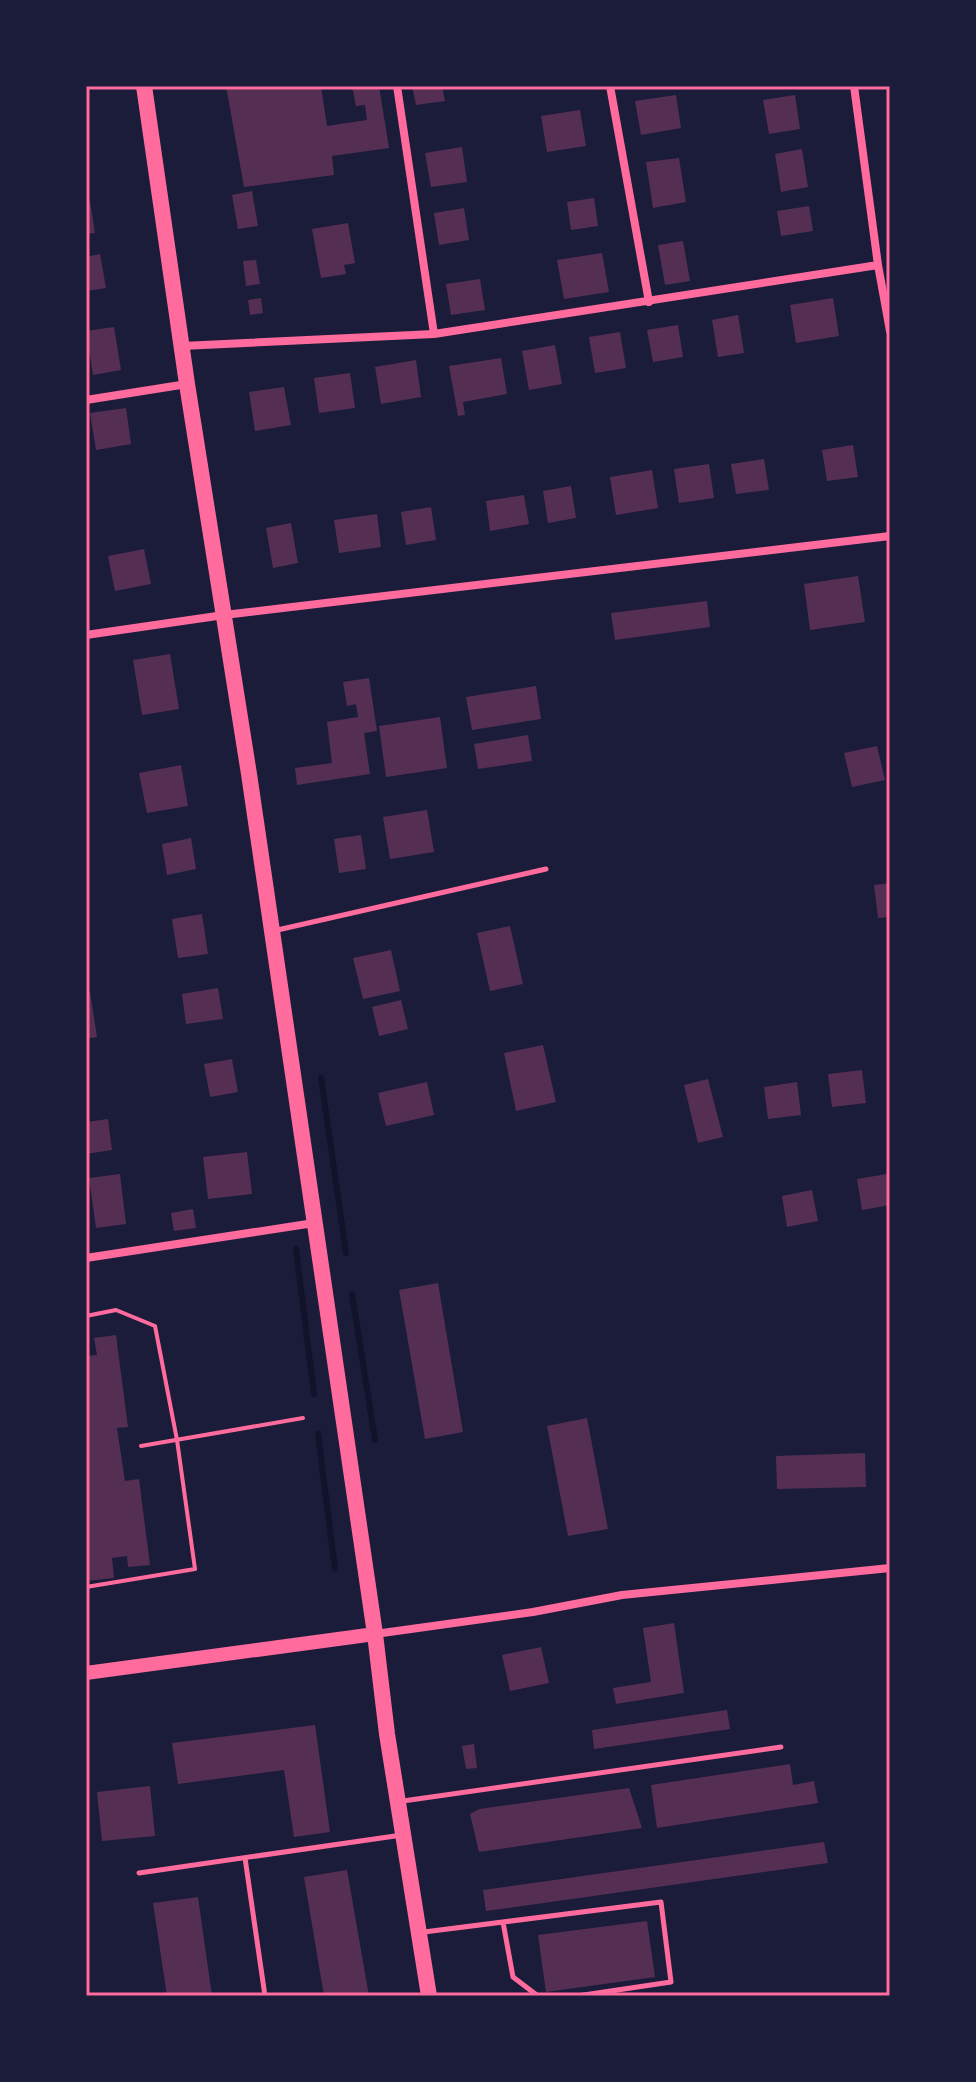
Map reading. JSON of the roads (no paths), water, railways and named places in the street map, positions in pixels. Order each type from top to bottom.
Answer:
[{"type":"main road","points":[[144,86],[429,1996]]},
{"type":"street","points":[[397,86],[434,334]]},
{"type":"street","points":[[610,86],[649,302]]},
{"type":"street","points":[[854,86],[890,331]]},
{"type":"street","points":[[182,347],[434,334],[878,265]]},
{"type":"street","points":[[86,400],[187,384]]},
{"type":"street","points":[[86,635],[224,615],[890,536]]},
{"type":"street","points":[[86,1258],[315,1223]]},
{"type":"street","points":[[86,1673],[533,1612],[622,1595],[890,1568]]},
{"type":"lane","points":[[272,931],[546,869]]},
{"type":"lane","points":[[398,1801],[781,1747]]},
{"type":"lane","points":[[139,1873],[403,1835]]},
{"type":"lane","points":[[245,1858],[265,1996]]},
{"type":"lane","points":[[419,1933],[661,1902],[671,1982],[577,1996]]},
{"type":"lane","points":[[503,1922],[513,1977],[538,1996]]},
{"type":"waterway","points":[[321,1078],[346,1253]]},
{"type":"waterway","points":[[296,1249],[314,1394]]},
{"type":"waterway","points":[[352,1294],[375,1440]]},
{"type":"waterway","points":[[318,1434],[335,1569]]}]
